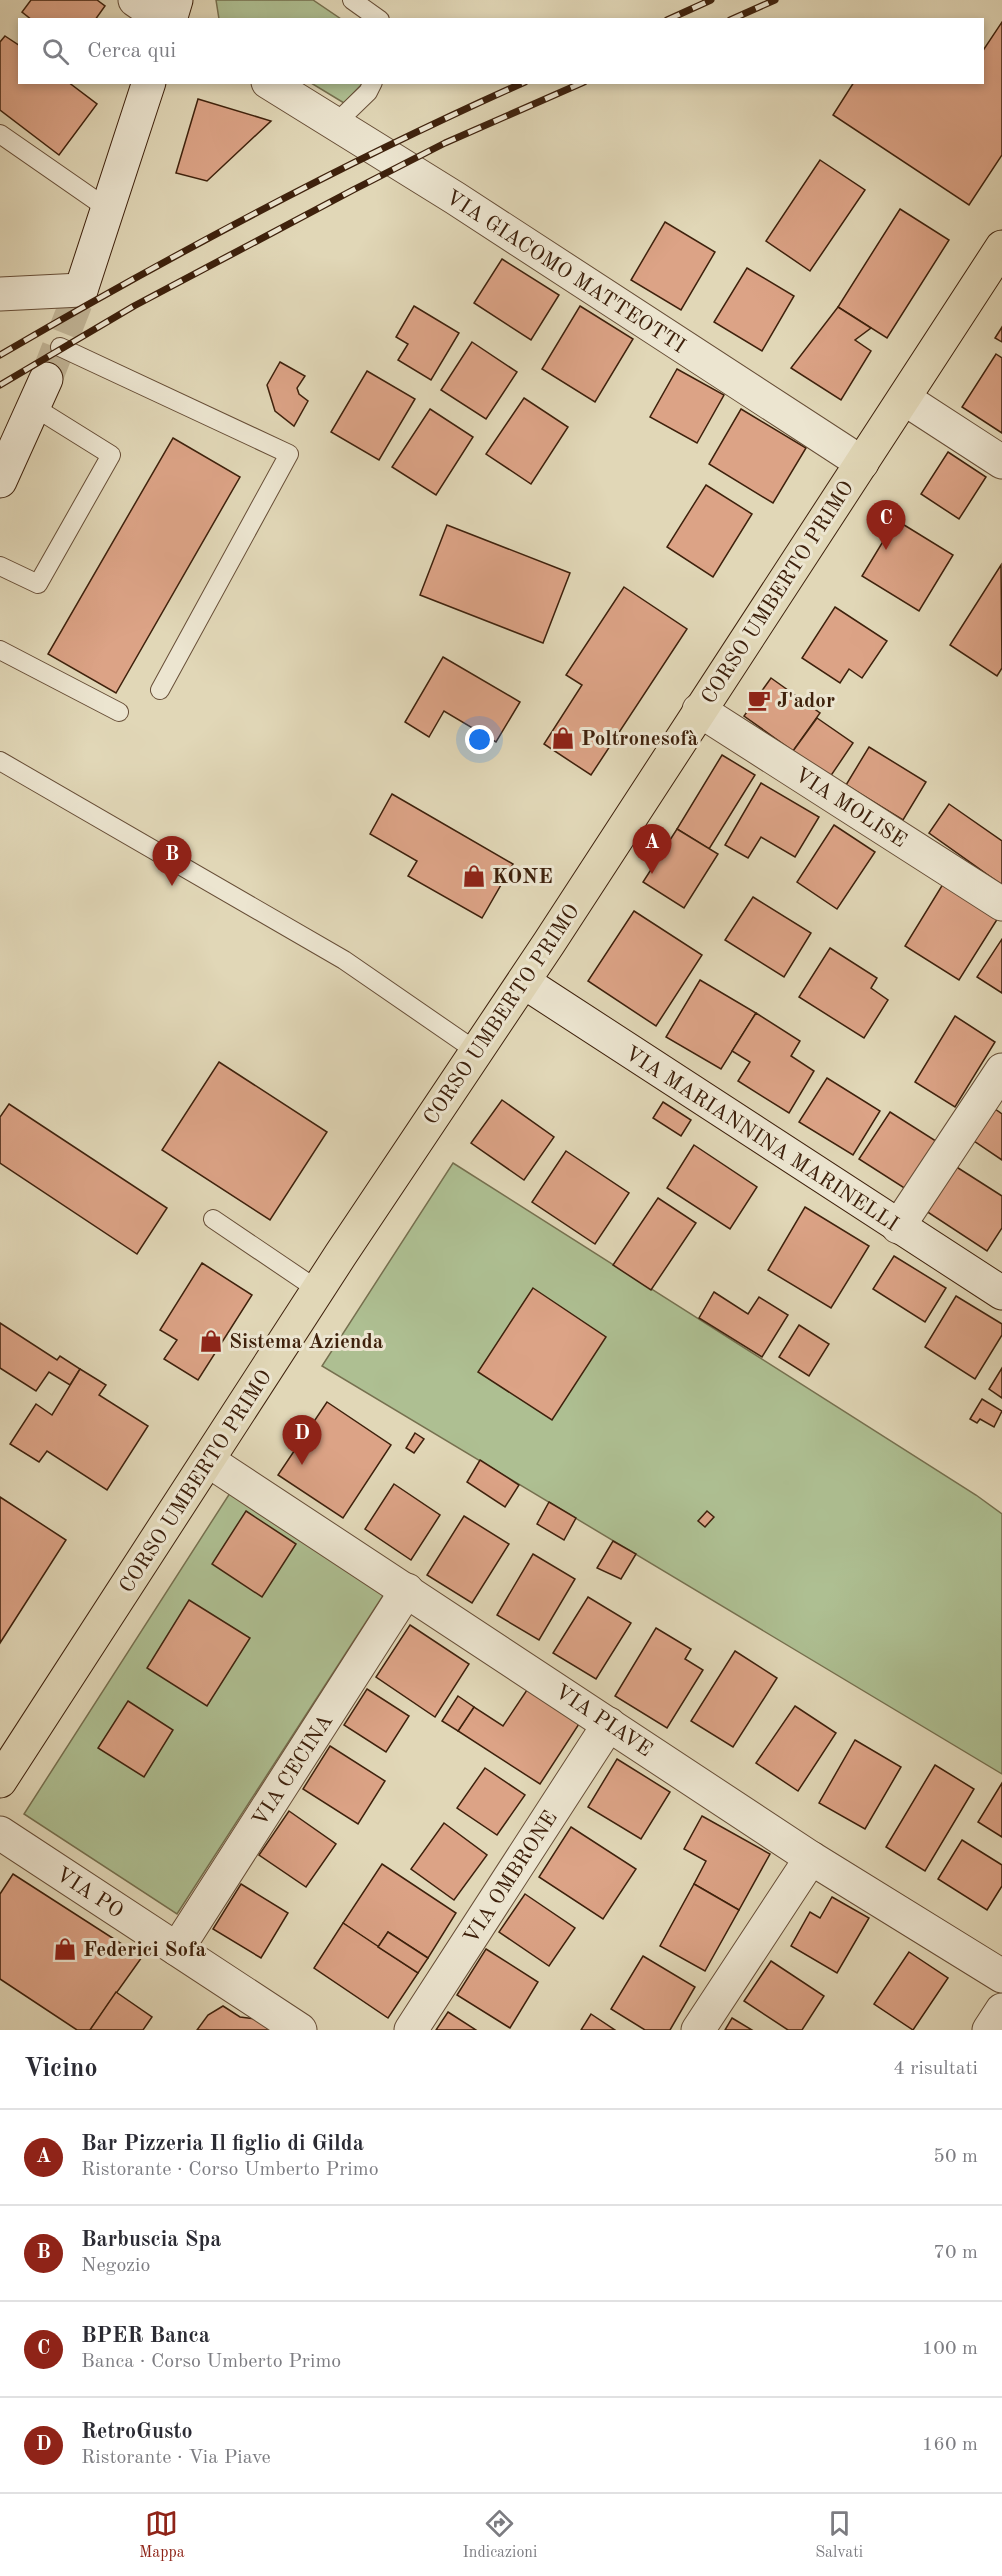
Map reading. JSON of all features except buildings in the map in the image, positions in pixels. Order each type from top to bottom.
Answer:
[{"type":"main road","name":"CORSO UMBERTO PRIMO","points":[[0,1781],[318,1290],[524,982],[699,710],[1000,256]]},
{"type":"street","points":[[135,0],[161,18]]},
{"type":"street","points":[[171,18],[176,0]]},
{"type":"street","points":[[0,294],[81,290],[149,84]]},
{"type":"street","name":"VIA GIACOMO MATTEOTTI","points":[[271,84],[455,198],[862,463]]},
{"type":"street","points":[[0,481],[40,393]]},
{"type":"street","points":[[905,399],[1002,462]]},
{"type":"street","name":"VIA MOLISE","points":[[699,710],[1002,904]]},
{"type":"street","name":"VIA MARIANNINA MARINELLI","points":[[524,982],[1002,1293]]},
{"type":"street","points":[[898,1227],[997,1087]]},
{"type":"street","name":"VIA PIAVE","points":[[209,1461],[811,1858],[1002,1976]]},
{"type":"street","name":"VIA CECINA","points":[[177,1949],[407,1590]]},
{"type":"street","name":"VIA OMBRONE","points":[[411,2030],[609,1724]]},
{"type":"street","name":"VIA PO","points":[[0,1833],[300,2030]]},
{"type":"street","points":[[698,2030],[811,1858]]},
{"type":"street","points":[[989,2030],[1002,2010]]},
{"type":"lane","points":[[352,0],[377,18]]},
{"type":"lane","points":[[336,123],[368,92],[372,84]]},
{"type":"lane","points":[[0,134],[108,209]]},
{"type":"lane","points":[[60,347],[290,454],[160,690]]},
{"type":"lane","points":[[0,566],[38,584],[111,455],[40,393]]},
{"type":"lane","points":[[0,650],[119,712]]},
{"type":"lane","points":[[0,761],[344,960],[476,1051]]},
{"type":"lane","points":[[213,1219],[318,1290]]},
{"type":"green space","points":[[216,0],[313,0],[340,18],[219,18]]},
{"type":"green space","points":[[313,84],[362,84],[344,103]]},
{"type":"green space","points":[[453,1163],[976,1495],[1002,1514],[1002,1774],[322,1366]]},
{"type":"green space","points":[[230,1493],[386,1591],[177,1914],[24,1814]]},
{"type":"tunnel","points":[[46,379],[81,290]]},
{"type":"railway","points":[[671,18],[711,0]]},
{"type":"railway","points":[[734,18],[775,0]]},
{"type":"railway","points":[[0,355],[259,211],[391,144],[521,84]]},
{"type":"railway","points":[[0,385],[134,306],[353,190],[445,143],[579,84]]},
{"type":"place","name":"BPER Banca","points":[[886,550]]},
{"type":"place","name":"J'ador","points":[[759,700]]},
{"type":"place","name":"Poltronesofà","points":[[563,738]]},
{"type":"place","name":"Bar Pizzeria Il figlio di Gilda","points":[[652,874]]},
{"type":"place","name":"KONE","points":[[474,876]]},
{"type":"place","name":"Barbuscia Spa","points":[[172,886]]},
{"type":"place","name":"Sistema Azienda","points":[[211,1341]]},
{"type":"place","name":"RetroGusto","points":[[302,1465]]},
{"type":"place","name":"Federici Sofa","points":[[65,1949]]}]
